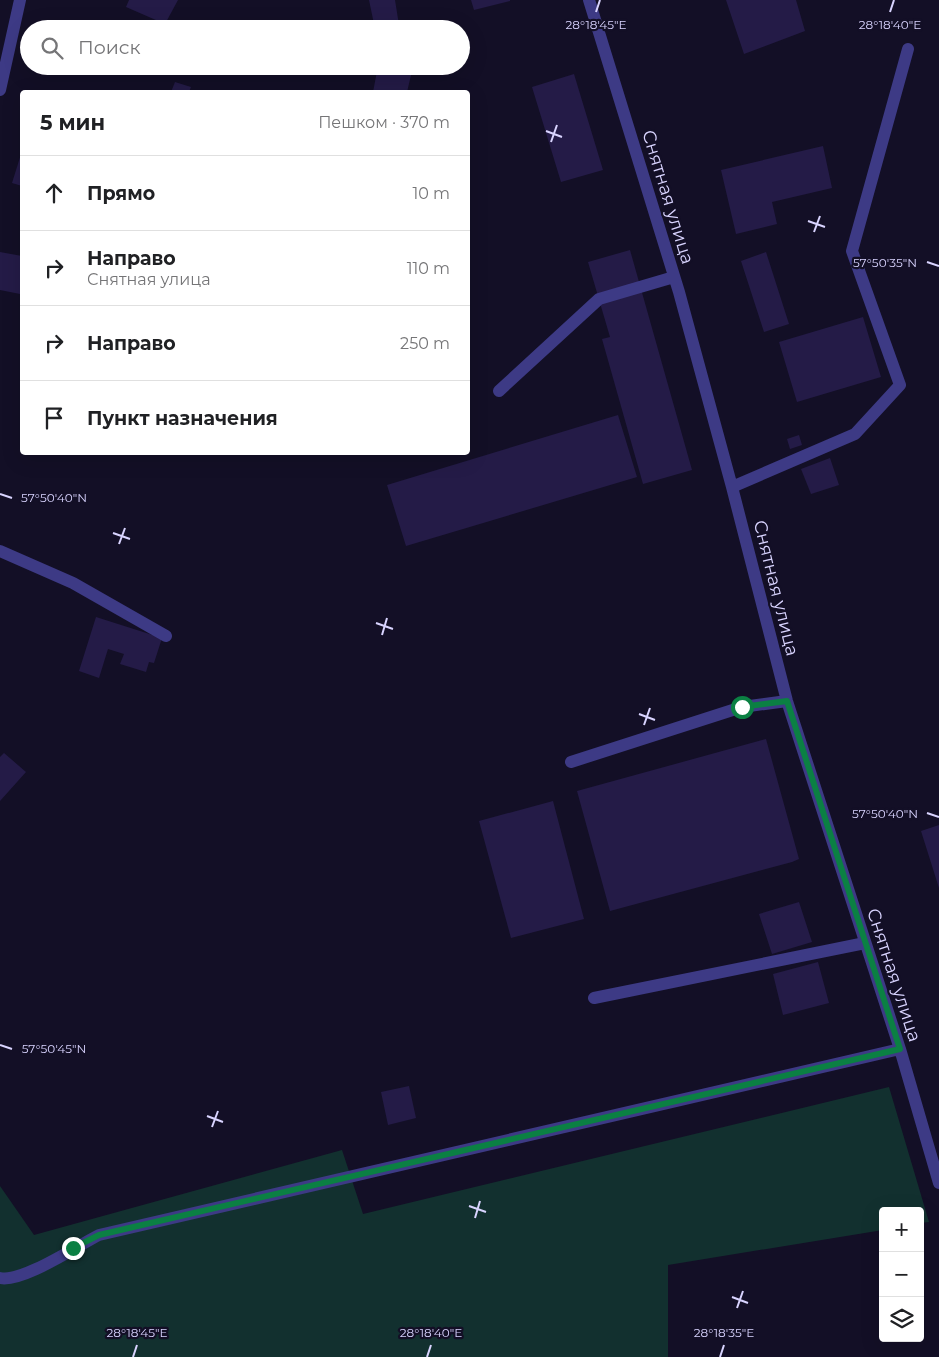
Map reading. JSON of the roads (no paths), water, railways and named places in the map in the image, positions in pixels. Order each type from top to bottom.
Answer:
[{"type":"street","points":[[0,90],[20,0]]},
{"type":"street","name":"Снятная улица","points":[[589,0],[674,277],[732,487],[787,701],[900,1049],[939,1183]]},
{"type":"street","points":[[732,487],[855,434],[900,385],[852,252],[908,49]]},
{"type":"street","points":[[499,390],[599,299],[674,277]]},
{"type":"street","points":[[0,551],[73,583],[166,636]]},
{"type":"street","points":[[571,762],[742,707],[787,701]]},
{"type":"street","points":[[594,998],[865,943]]},
{"type":"street","points":[[0,1278],[7,1279],[31,1271],[99,1235],[900,1049]]}]
